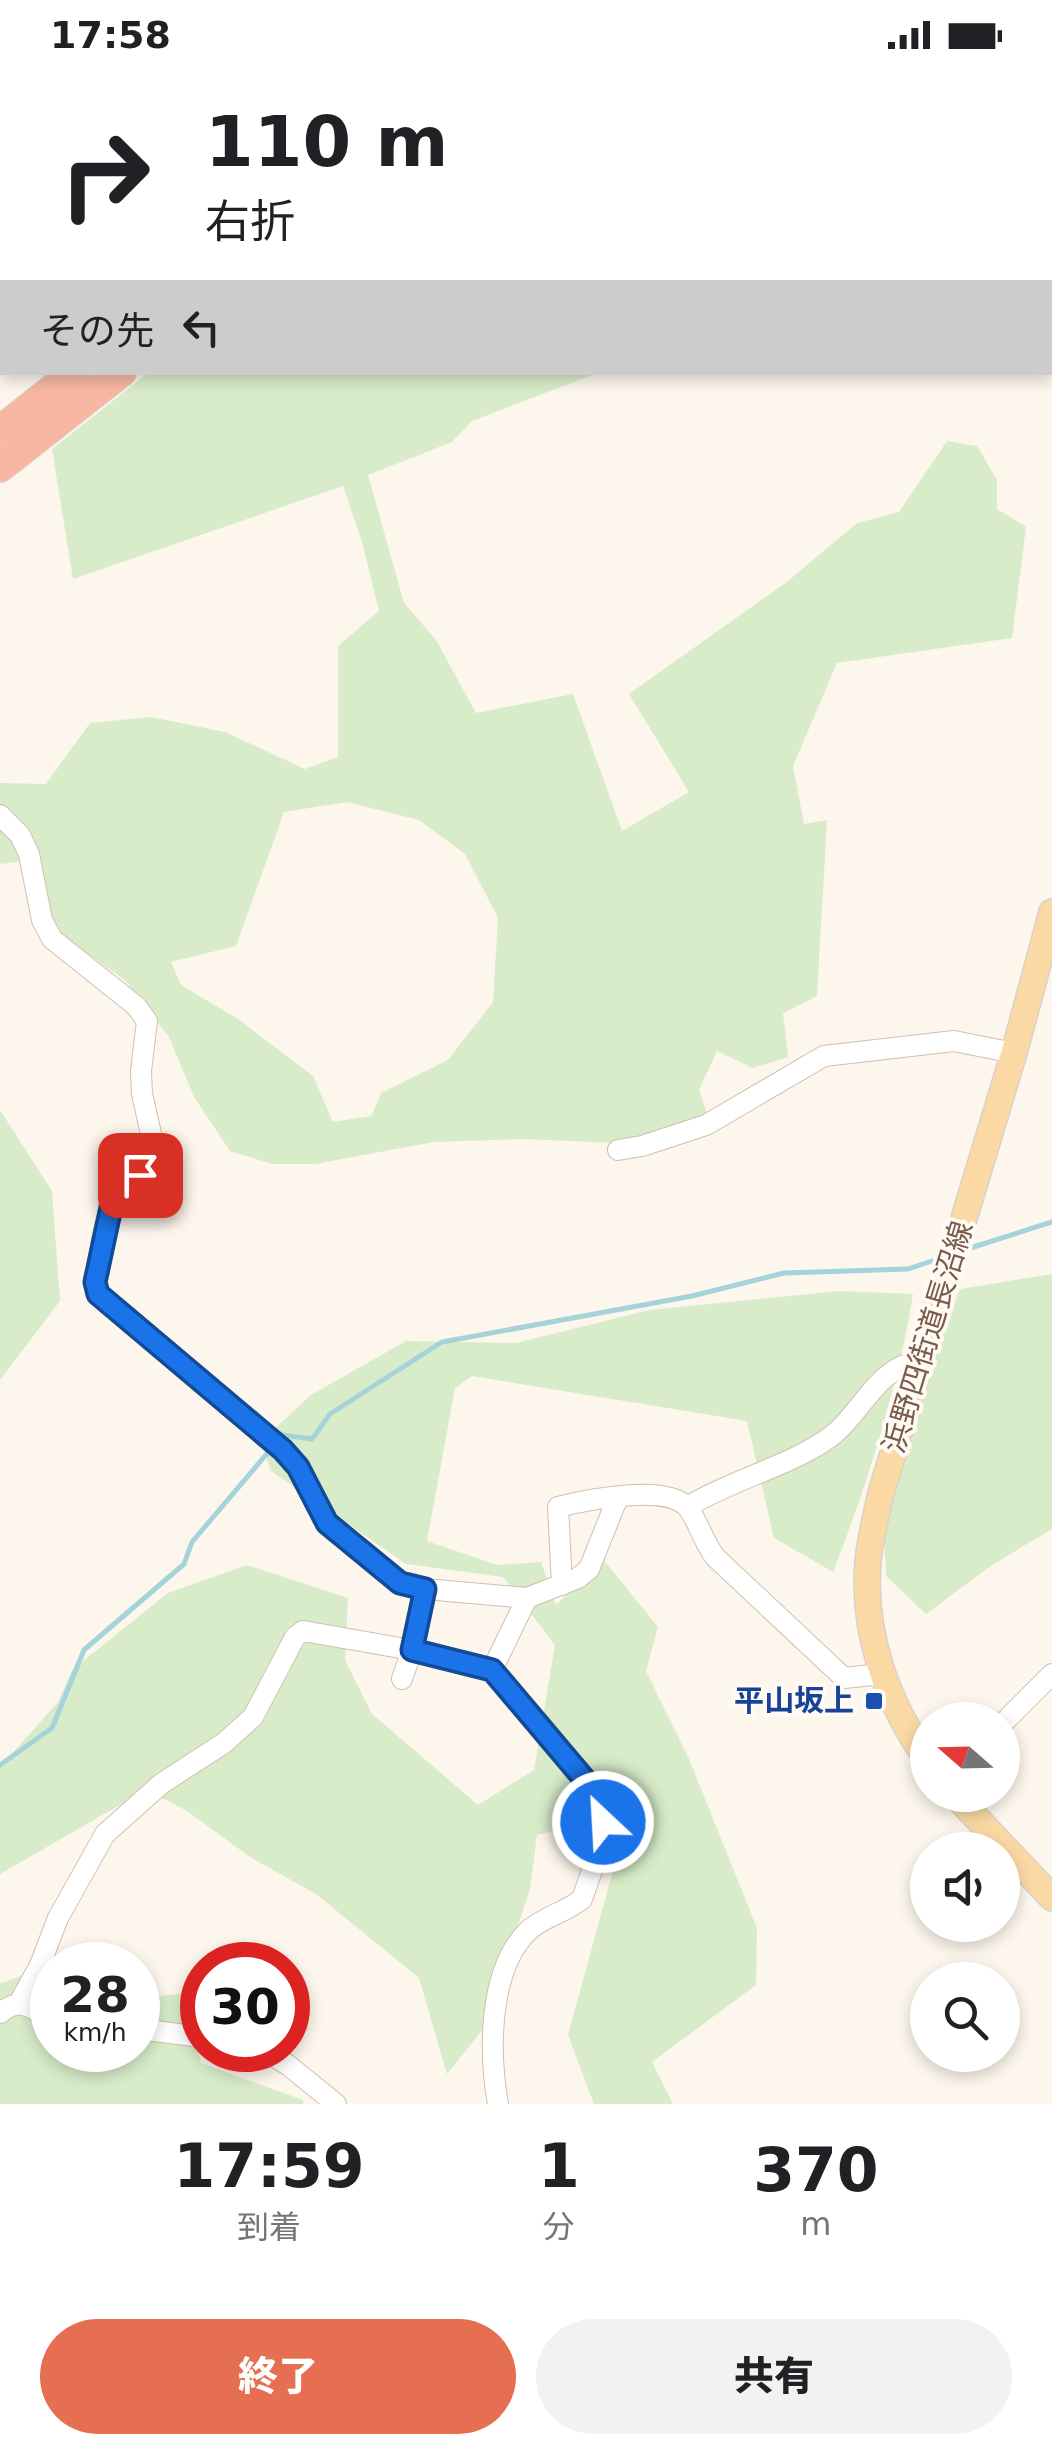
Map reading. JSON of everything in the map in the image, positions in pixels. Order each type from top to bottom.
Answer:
[{"type":"highway","points":[[0,431],[71,375]]},
{"type":"highway","points":[[0,466],[117,375]]},
{"type":"main road","name":"浜野四街道長沼線","points":[[910,1733],[884,1674],[871,1620],[868,1562],[880,1493],[1014,1053],[1052,912]]},
{"type":"main road","points":[[971,1812],[1052,1898]]},
{"type":"street","points":[[0,816],[20,835],[30,854],[42,920],[52,939],[136,1006],[147,1021],[142,1094],[158,1170],[140,1175],[112,1203],[95,1282],[98,1294],[283,1450],[298,1467],[327,1523],[400,1583],[425,1589],[527,1598],[578,1578],[589,1569],[618,1496]]},
{"type":"street","points":[[618,1150],[706,1125],[824,1056],[954,1040],[1014,1053]]},
{"type":"street","points":[[687,1507],[716,1489],[822,1444],[852,1420],[879,1381],[903,1363],[921,1361]]},
{"type":"street","points":[[562,1584],[558,1508],[600,1496],[671,1497],[687,1507],[701,1539],[715,1557],[844,1678],[884,1674]]},
{"type":"street","points":[[402,1679],[425,1589]]},
{"type":"street","points":[[492,1670],[527,1598]]},
{"type":"street","points":[[10,2008],[40,1965],[58,1918],[105,1834],[162,1784],[224,1743],[253,1717],[295,1637],[303,1631],[412,1650],[492,1670],[596,1793],[602,1806],[603,1822],[582,1899],[525,1934],[508,1962],[496,2005],[492,2049],[498,2104]]},
{"type":"street","points":[[1020,1708],[1049,1681]]},
{"type":"street","points":[[298,2072],[336,2104]]},
{"type":"green space","points":[[145,375],[592,375],[472,421],[452,442],[368,475],[404,603],[436,640],[476,713],[573,694],[622,831],[689,792],[629,694],[788,581],[857,523],[899,512],[947,441],[977,446],[997,480],[997,509],[1026,527],[1012,638],[837,663],[793,766],[804,824],[827,820],[817,996],[783,1013],[788,1057],[753,1068],[717,1051],[699,1090],[707,1113],[640,1144],[523,1139],[434,1142],[315,1164],[272,1164],[230,1151],[194,1097],[169,1037],[125,980],[61,935],[35,893],[26,861],[0,864],[0,783],[46,784],[90,723],[151,717],[225,732],[305,769],[338,757],[338,646],[379,611],[343,486],[73,579],[52,449]],"holes":[[[347,802],[419,820],[465,854],[498,918],[493,1002],[448,1060],[381,1093],[371,1116],[333,1122],[313,1076],[238,1019],[181,985],[171,962],[236,946],[284,812]]]},
{"type":"green space","points":[[0,1110],[52,1191],[60,1301],[0,1380]]},
{"type":"green space","points":[[1052,1274],[1052,1529],[992,1565],[926,1614],[886,1576],[883,1508],[898,1446],[960,1289]]},
{"type":"green space","points":[[839,1291],[913,1294],[880,1435],[833,1572],[774,1538],[747,1421],[472,1376],[455,1388],[427,1541],[497,1565],[541,1562],[556,1605],[603,1559],[658,1627],[646,1671],[689,1759],[757,1928],[756,1985],[652,2062],[673,2104],[594,2104],[568,2035],[617,1856],[569,1827],[537,1835],[530,1889],[484,2028],[447,2074],[419,1978],[316,1894],[250,1857],[187,1811],[146,1790],[0,1874],[0,1767],[58,1702],[72,1670],[168,1593],[247,1565],[348,1598],[345,1660],[372,1714],[478,1805],[534,1770],[555,1645],[503,1577],[406,1564],[271,1471],[261,1441],[311,1395],[406,1341],[516,1343],[649,1310]]},
{"type":"green space","points":[[30,1972],[30,2072],[160,2072],[160,1996],[180,1994],[180,2072],[226,2072],[303,2100],[303,2104],[0,2104],[0,1984]]},
{"type":"waterway","points":[[964,1250],[1052,1222]]},
{"type":"waterway","points":[[278,1441],[283,1435],[312,1439],[330,1414],[442,1342],[692,1296],[784,1273],[908,1269],[944,1257]]},
{"type":"waterway","points":[[0,1765],[52,1728],[84,1650],[184,1564],[192,1542],[270,1450]]},
{"type":"place","name":"平山坂上","points":[[874,1701]]},
{"type":"route","points":[[140,1175],[112,1203],[95,1282],[98,1294],[283,1450],[298,1467],[327,1523],[400,1583],[425,1589],[412,1650],[492,1670],[596,1793],[603,1822]]}]
